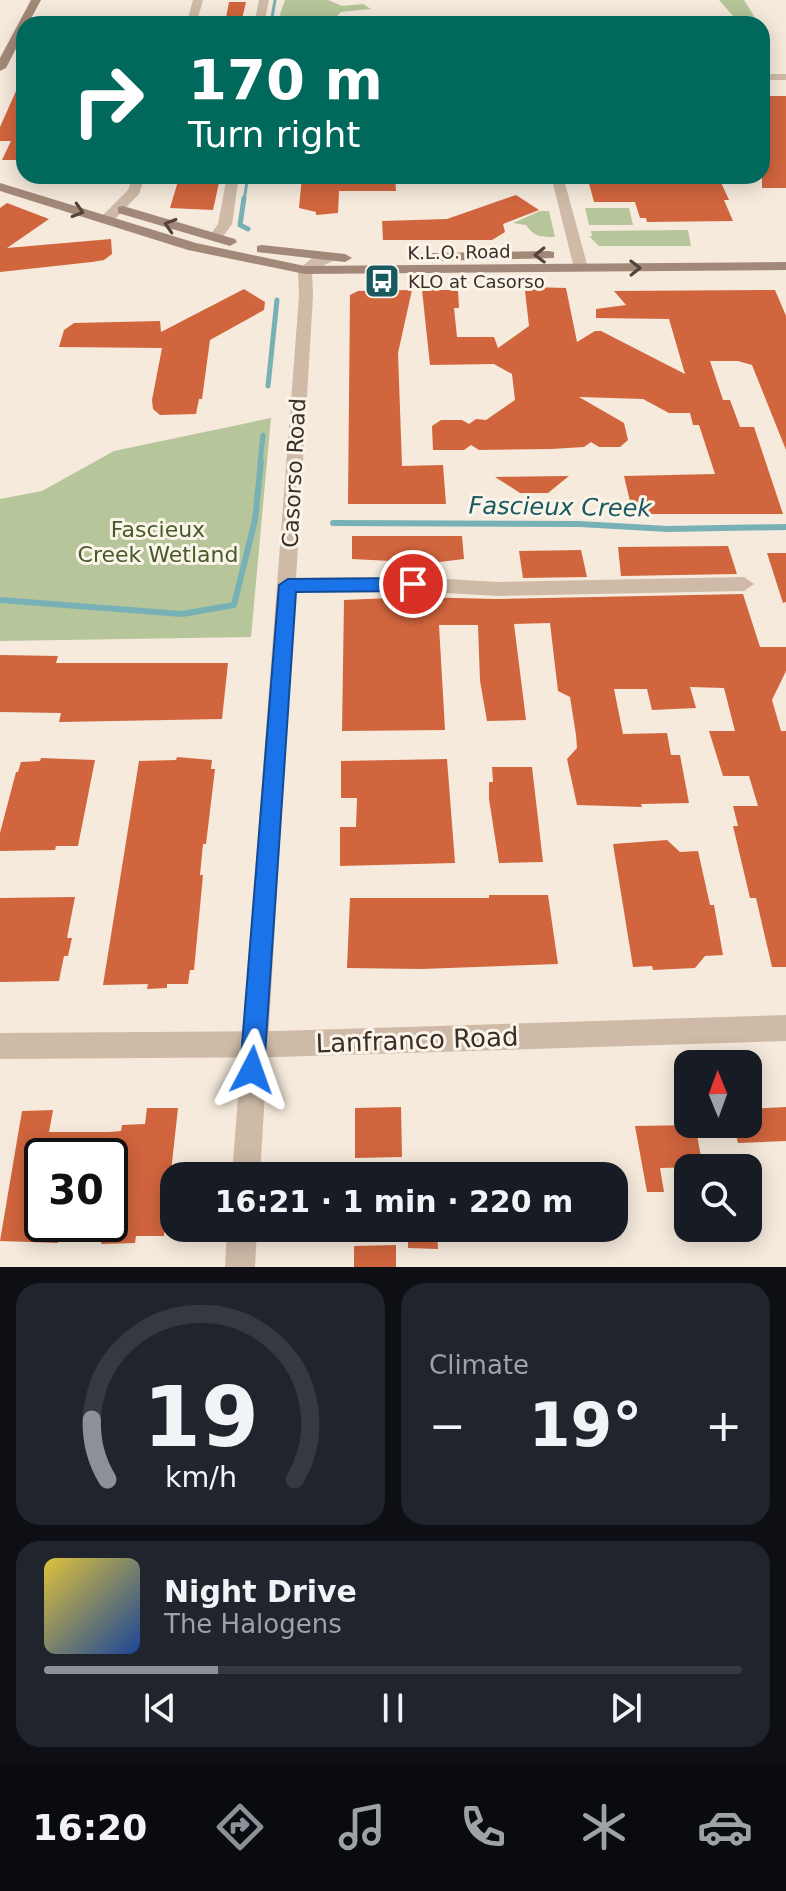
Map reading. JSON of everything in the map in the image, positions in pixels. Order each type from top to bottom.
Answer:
[{"type":"main road","points":[[0,68],[16,37]]},
{"type":"main road","name":"K.L.O. Road","points":[[1,184],[119,209],[215,238],[325,265]]},
{"type":"main road","name":"K.L.O. Road","points":[[1,184],[193,247],[305,270],[325,265],[579,262],[786,266]]},
{"type":"main road","name":"K.L.O. Road","points":[[579,262],[786,252]]},
{"type":"street","points":[[106,220],[119,209],[136,184]]},
{"type":"street","points":[[215,238],[225,224],[232,184]]},
{"type":"street","points":[[559,184],[579,262]]},
{"type":"street","name":"Casorso Road","points":[[306,296],[314,278],[325,265]]},
{"type":"street","name":"Casorso Road","points":[[247,1162],[288,585],[305,270]]},
{"type":"street","points":[[288,585],[413,584],[497,589],[744,584]]},
{"type":"street","name":"Lanfranco Road","points":[[0,1046],[254,1043],[786,1028]]},
{"type":"street","points":[[240,1267],[241,1242]]},
{"type":"green space","points":[[285,0],[328,0],[342,6],[363,4],[371,9],[341,12],[337,16],[280,14]]},
{"type":"green space","points":[[719,0],[744,0],[754,16],[733,16]]},
{"type":"green space","points":[[585,208],[629,208],[633,225],[589,225]]},
{"type":"green space","points":[[540,211],[549,211],[555,237],[538,236],[526,225],[513,223]]},
{"type":"green space","points":[[688,230],[691,246],[599,246],[589,236],[592,236],[591,231]]},
{"type":"green space","name":"Fascieux Creek Wetland","points":[[271,418],[251,637],[0,641],[0,499],[42,491],[114,451]]},
{"type":"building","points":[[229,2],[246,2],[243,16],[226,16]]},
{"type":"building","points":[[16,91],[16,160],[2,160],[11,141],[0,141],[0,127]]},
{"type":"building","points":[[770,96],[786,96],[786,188],[762,188],[762,184],[770,184]]},
{"type":"building","points":[[177,184],[219,184],[213,210],[170,208]]},
{"type":"building","points":[[301,184],[396,184],[396,191],[339,191],[338,213],[316,215],[316,212],[299,208]]},
{"type":"building","points":[[589,184],[722,184],[729,200],[724,200],[733,221],[647,222],[646,218],[640,218],[635,202],[594,202]]},
{"type":"building","points":[[516,195],[539,210],[503,224],[505,232],[492,240],[383,240],[382,221],[447,219]]},
{"type":"building","points":[[7,203],[49,219],[7,248],[111,239],[112,254],[104,260],[92,262],[0,272],[0,208]]},
{"type":"building","points":[[530,287],[566,288],[577,342],[595,331],[601,331],[685,374],[669,319],[596,318],[596,309],[626,305],[614,291],[775,290],[786,316],[786,450],[752,365],[738,361],[710,361],[723,400],[730,400],[740,427],[754,427],[783,514],[633,514],[624,476],[715,474],[699,425],[693,425],[690,413],[669,413],[643,399],[579,397],[624,423],[628,440],[620,447],[599,447],[591,442],[584,447],[551,449],[479,450],[471,445],[464,450],[433,450],[432,426],[441,420],[462,420],[469,424],[476,419],[486,420],[515,400],[512,374],[494,364],[430,365],[422,290],[458,290],[459,308],[454,308],[457,337],[494,337],[498,348],[529,326],[525,291],[530,291]]},
{"type":"building","points":[[244,289],[265,302],[264,310],[210,340],[202,399],[199,399],[196,414],[160,415],[153,409],[162,348],[59,347],[64,330],[74,323],[160,321],[161,332]]},
{"type":"building","points":[[412,290],[398,353],[402,466],[443,465],[446,504],[348,504],[350,295],[358,291]]},
{"type":"building","points":[[569,476],[548,493],[520,493],[495,477]]},
{"type":"building","points":[[352,536],[462,536],[464,559],[431,563],[352,559]]},
{"type":"building","points":[[728,546],[737,574],[621,576],[618,547]]},
{"type":"building","points":[[581,550],[587,577],[523,578],[519,551]]},
{"type":"building","points":[[767,553],[786,553],[786,602],[783,603]]},
{"type":"building","points":[[743,594],[760,647],[786,647],[786,671],[772,700],[781,731],[786,731],[786,967],[772,967],[756,898],[750,898],[733,826],[738,826],[733,806],[758,806],[749,776],[723,776],[709,731],[735,731],[724,688],[690,687],[696,708],[652,710],[647,689],[614,689],[623,734],[667,733],[671,755],[680,755],[689,803],[641,804],[642,807],[577,805],[567,759],[577,748],[576,735],[570,697],[558,691],[550,623],[514,624],[526,720],[487,721],[480,681],[478,625],[439,625],[445,730],[342,731],[344,600]]},
{"type":"building","points":[[0,655],[58,656],[56,663],[228,663],[222,719],[59,722],[61,713],[0,712]]},
{"type":"building","points":[[177,757],[212,760],[211,769],[215,769],[206,844],[203,844],[194,970],[190,970],[188,984],[167,984],[167,988],[147,989],[148,984],[103,985],[139,761],[176,760]]},
{"type":"building","points":[[41,758],[95,760],[78,846],[56,846],[55,850],[0,851],[0,833],[16,772],[21,762],[40,761]]},
{"type":"building","points":[[447,759],[455,863],[340,866],[340,827],[356,827],[357,798],[341,798],[341,761]]},
{"type":"building","points":[[492,767],[532,767],[543,862],[499,863],[489,799]]},
{"type":"building","points":[[667,840],[680,852],[698,851],[710,905],[714,905],[723,955],[705,956],[695,968],[653,970],[652,966],[633,967],[613,844]]},
{"type":"building","points":[[489,895],[548,895],[558,964],[421,969],[347,968],[350,898],[489,898]]},
{"type":"building","points":[[75,897],[67,938],[72,938],[68,956],[64,956],[59,981],[0,982],[0,898]]},
{"type":"building","points":[[401,1107],[402,1157],[355,1158],[355,1108]]},
{"type":"building","points":[[786,1107],[786,1141],[738,1143],[737,1138],[762,1138],[762,1108]]},
{"type":"building","points":[[147,1108],[178,1108],[172,1162],[160,1162],[160,1236],[136,1236],[135,1243],[101,1244],[128,1242],[128,1138],[24,1138],[24,1242],[0,1241],[22,1111],[53,1110],[49,1132],[121,1131],[122,1125],[145,1124]]},
{"type":"building","points":[[674,1125],[674,1138],[697,1138],[701,1154],[674,1154],[674,1168],[660,1168],[664,1192],[647,1192],[635,1126]]},
{"type":"building","points":[[408,1242],[438,1242],[438,1249],[408,1248]]},
{"type":"building","points":[[396,1245],[396,1267],[354,1267],[354,1246]]},
{"type":"waterway","points":[[272,16],[275,0]]},
{"type":"waterway","points":[[244,200],[247,184]]},
{"type":"waterway","points":[[244,198],[240,225],[248,229]]},
{"type":"waterway","points":[[268,386],[277,300]]},
{"type":"waterway","points":[[260,463],[263,435]]},
{"type":"waterway","name":"Fascieux Creek","points":[[0,600],[182,614],[234,605],[255,520],[261,461]]},
{"type":"waterway","name":"Fascieux Creek","points":[[333,523],[579,524],[668,529],[786,527]]},
{"type":"place","name":"KLO at Casorso","points":[[382,281]]},
{"type":"route","points":[[252,1070],[288,585],[413,584]]}]
